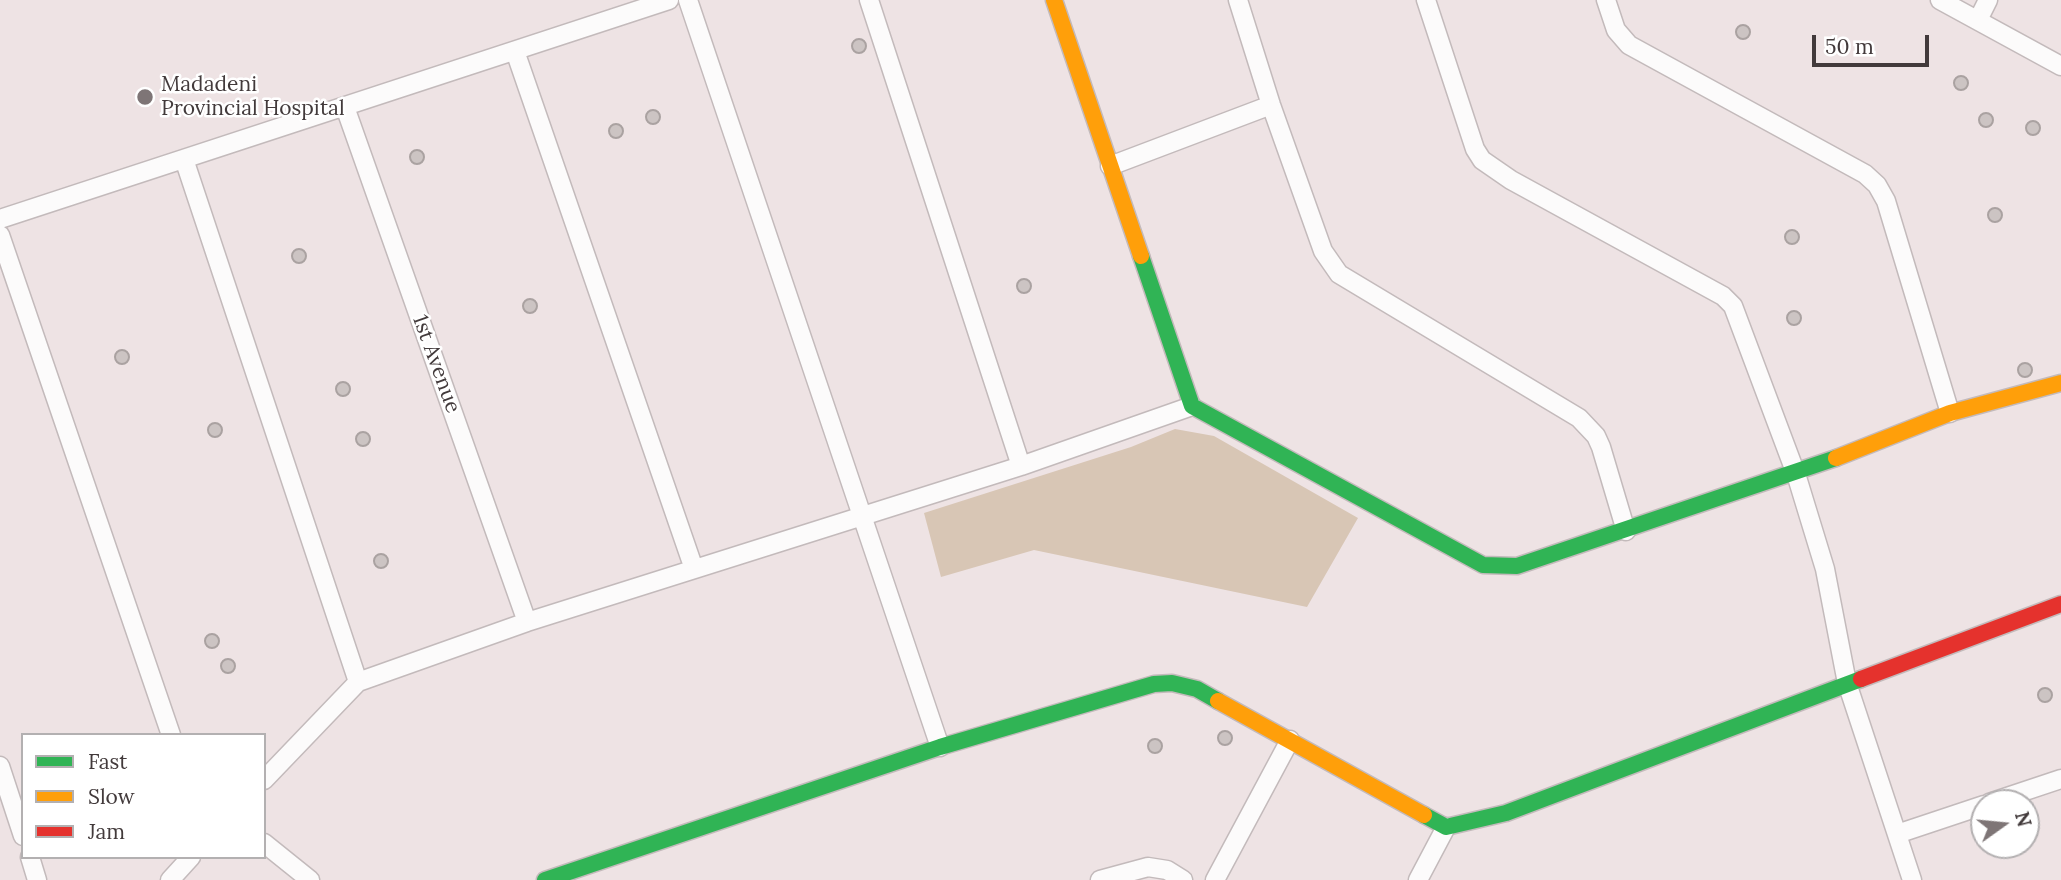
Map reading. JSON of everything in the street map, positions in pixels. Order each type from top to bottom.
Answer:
[{"type":"street","points":[[0,219],[669,0]]},
{"type":"street","points":[[688,0],[864,515],[940,747]]},
{"type":"street","points":[[869,0],[1021,466]]},
{"type":"street","points":[[1054,0],[1192,406],[1483,565],[1517,566],[1796,474],[1950,413],[2061,383]]},
{"type":"street","points":[[1238,0],[1271,106],[1323,251],[1339,274],[1579,418],[1596,436],[1601,447],[1626,531]]},
{"type":"street","points":[[1426,0],[1475,149],[1482,160],[1511,180],[1723,296],[1738,316],[1796,474],[1825,569],[1847,683],[1912,880]]},
{"type":"street","points":[[1606,0],[1616,30],[1629,45],[1865,174],[1877,186],[1886,201],[1950,413]]},
{"type":"street","points":[[1940,0],[2061,66]]},
{"type":"street","points":[[1978,20],[1988,0]]},
{"type":"street","points":[[515,51],[694,569]]},
{"type":"street","points":[[1110,166],[1271,106]]},
{"type":"street","name":"1st Avenue","points":[[345,107],[527,622]]},
{"type":"street","points":[[184,159],[358,682]]},
{"type":"street","points":[[0,235],[170,733]]},
{"type":"street","points":[[266,778],[358,682],[527,622],[1021,466],[1192,406]]},
{"type":"street","points":[[545,880],[940,747],[1153,684],[1172,683],[1197,689],[1446,827],[1506,813],[2061,604]]},
{"type":"street","points":[[1214,880],[1290,740]]},
{"type":"street","points":[[0,766],[21,830]]},
{"type":"street","points":[[2031,789],[2061,779]]},
{"type":"street","points":[[1897,834],[1970,809]]},
{"type":"street","points":[[1418,880],[1446,827]]},
{"type":"street","points":[[266,845],[310,880]]},
{"type":"street","points":[[31,859],[37,880]]},
{"type":"street","points":[[170,880],[189,859]]},
{"type":"street","points":[[1100,880],[1148,867],[1167,870],[1183,880]]},
{"type":"shaded area","points":[[1175,429],[1214,436],[1358,518],[1307,607],[1034,550],[941,577],[924,513],[1131,447]]},
{"type":"building","points":[[1743,25],[1748,27],[1748,37],[1743,39],[1738,37],[1736,32],[1738,27]]},
{"type":"building","points":[[859,39],[864,41],[864,51],[859,53],[854,51],[852,46],[854,41]]},
{"type":"building","points":[[1961,76],[1966,78],[1966,88],[1961,90],[1956,88],[1954,83],[1956,78]]},
{"type":"building","points":[[653,110],[658,112],[658,122],[653,124],[648,122],[646,117],[648,112]]},
{"type":"building","points":[[1986,113],[1991,115],[1991,125],[1986,127],[1981,125],[1979,120],[1981,115]]},
{"type":"building","points":[[2033,121],[2038,123],[2038,133],[2033,135],[2028,133],[2026,128],[2028,123]]},
{"type":"building","points":[[616,124],[621,126],[621,136],[616,138],[611,136],[609,131],[611,126]]},
{"type":"building","points":[[417,150],[422,152],[422,162],[417,164],[412,162],[410,157],[412,152]]},
{"type":"building","points":[[1995,208],[2000,210],[2000,220],[1995,222],[1990,220],[1988,215],[1990,210]]},
{"type":"building","points":[[1792,230],[1797,232],[1797,242],[1792,244],[1787,242],[1785,237],[1787,232]]},
{"type":"building","points":[[299,249],[304,251],[304,261],[299,263],[294,261],[292,256],[294,251]]},
{"type":"building","points":[[1024,279],[1029,281],[1029,291],[1024,293],[1019,291],[1017,286],[1019,281]]},
{"type":"building","points":[[530,299],[535,301],[535,311],[530,313],[525,311],[523,306],[525,301]]},
{"type":"building","points":[[1794,311],[1799,313],[1799,323],[1794,325],[1789,323],[1787,318],[1789,313]]},
{"type":"building","points":[[122,350],[127,352],[127,362],[122,364],[117,362],[115,357],[117,352]]},
{"type":"building","points":[[2025,363],[2030,365],[2030,375],[2025,377],[2020,375],[2018,370],[2020,365]]},
{"type":"building","points":[[343,382],[348,384],[348,394],[343,396],[338,394],[336,389],[338,384]]},
{"type":"building","points":[[215,423],[220,425],[220,435],[215,437],[210,435],[208,430],[210,425]]},
{"type":"building","points":[[363,432],[368,434],[368,444],[363,446],[358,444],[356,439],[358,434]]},
{"type":"building","points":[[381,554],[386,556],[386,566],[381,568],[376,566],[374,561],[376,556]]},
{"type":"building","points":[[212,634],[217,636],[217,646],[212,648],[207,646],[205,641],[207,636]]},
{"type":"building","points":[[228,659],[233,661],[233,671],[228,673],[223,671],[221,666],[223,661]]},
{"type":"building","points":[[2045,688],[2050,690],[2050,700],[2045,702],[2040,700],[2038,695],[2040,690]]},
{"type":"building","points":[[1225,731],[1230,733],[1230,743],[1225,745],[1220,743],[1218,738],[1220,733]]},
{"type":"building","points":[[1155,739],[1160,741],[1160,751],[1155,753],[1150,751],[1148,746],[1150,741]]},
{"type":"traffic: fast","points":[[1141,256],[1192,406],[1483,565],[1517,566],[1836,458]]},
{"type":"traffic: fast","points":[[1424,815],[1446,827],[1506,813],[1861,679]]},
{"type":"traffic: fast","points":[[545,880],[940,747],[1154,684],[1172,683],[1197,689],[1218,701]]},
{"type":"traffic: slow","points":[[1054,0],[1141,256]]},
{"type":"traffic: slow","points":[[1836,458],[1950,413],[2061,383]]},
{"type":"traffic: slow","points":[[1218,701],[1424,815]]},
{"type":"traffic: jam","points":[[1861,679],[2061,604]]},
{"type":"place","name":"Madadeni Provincial Hospital","points":[[145,97]]}]
